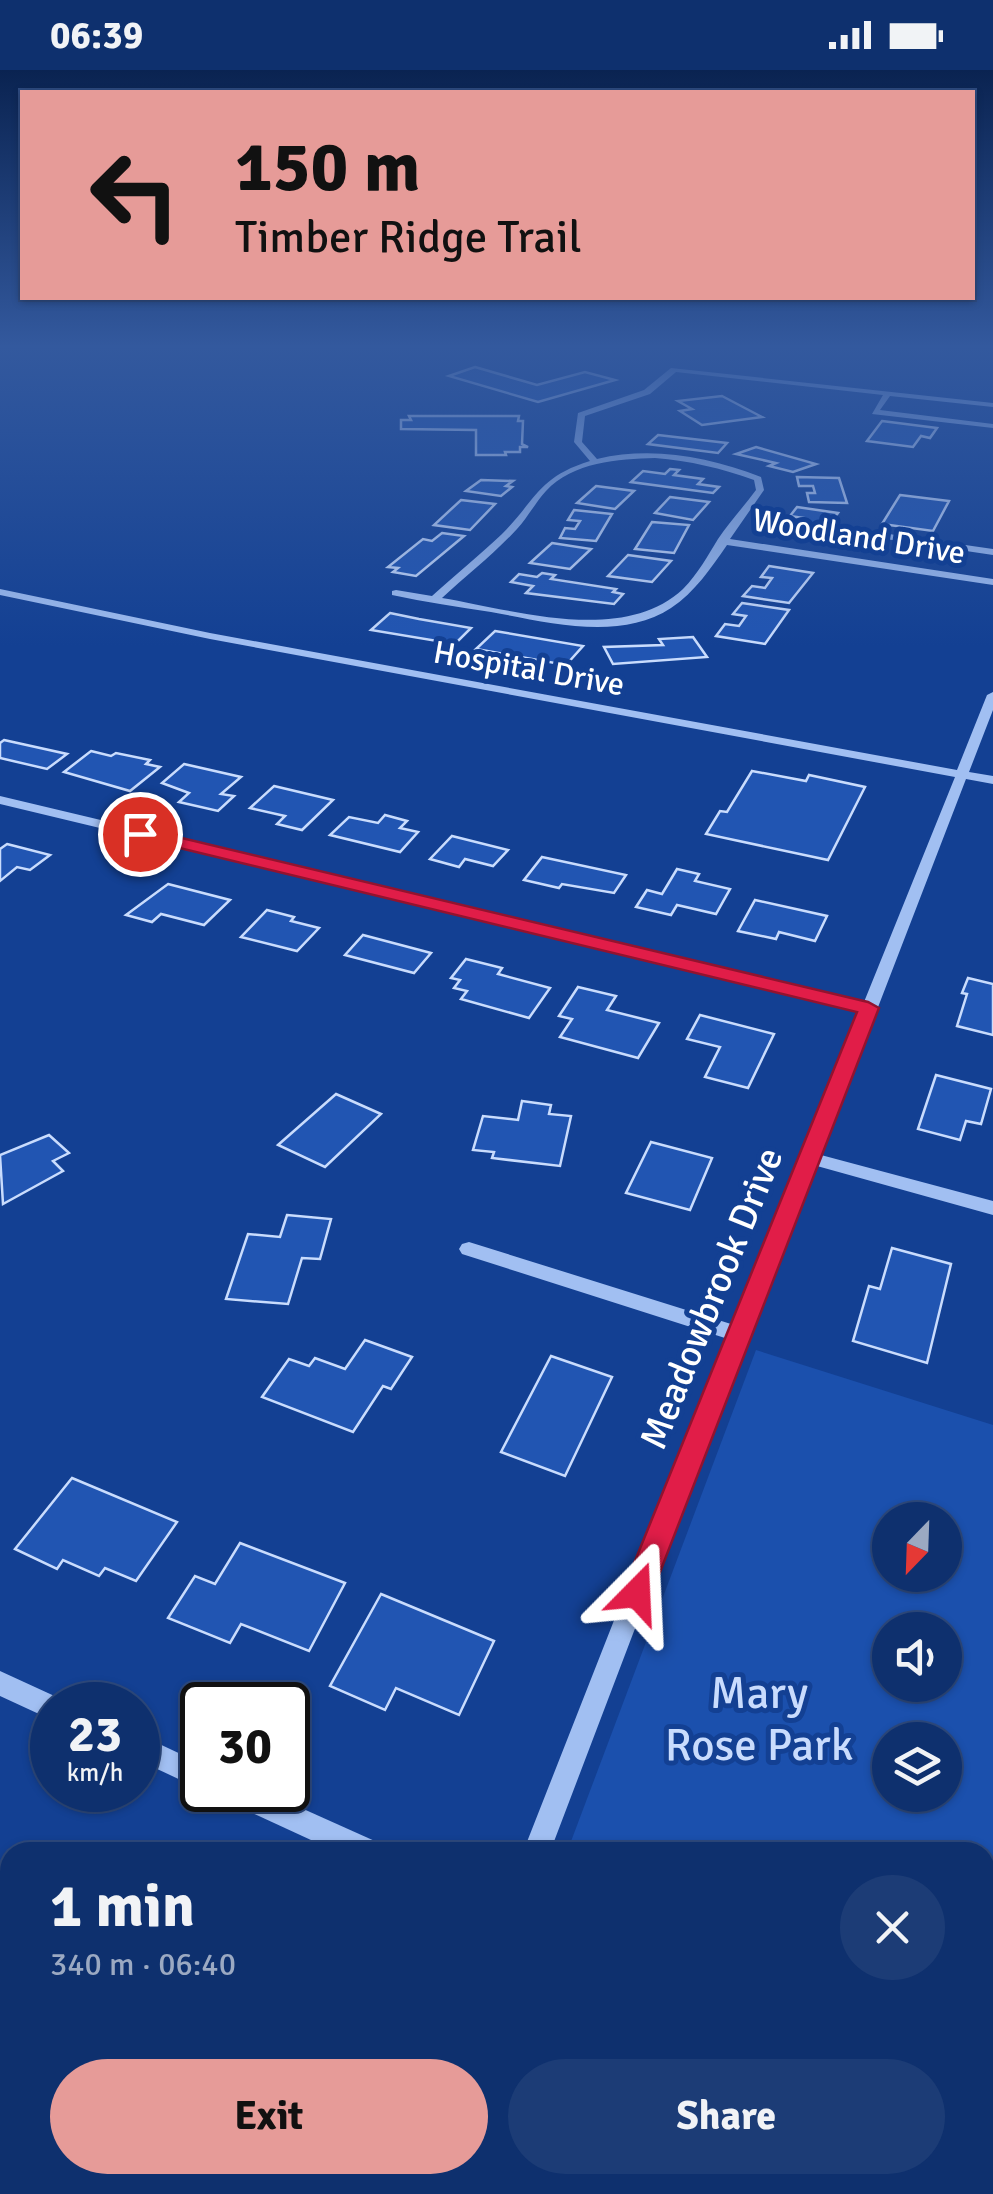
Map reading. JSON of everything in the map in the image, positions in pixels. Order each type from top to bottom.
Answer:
[{"type":"street","points":[[582,447],[594,461]]},
{"type":"street","points":[[434,600],[515,526],[550,481],[594,461],[668,459],[737,470],[758,480],[760,490],[722,541]]},
{"type":"street","points":[[882,536],[993,552]]},
{"type":"street","name":"Woodland Drive","points":[[396,593],[566,622],[628,622],[677,604],[698,580],[722,541],[993,582]]},
{"type":"street","name":"Hospital Drive","points":[[0,592],[246,643],[993,780]]},
{"type":"street","points":[[964,776],[993,694]]},
{"type":"street","name":"Meadowbrook Drive","points":[[541,1842],[737,1334],[812,1158],[868,1008],[964,776]]},
{"type":"street","points":[[0,800],[868,1008]]},
{"type":"street","points":[[812,1158],[993,1208]]},
{"type":"street","points":[[469,1249],[737,1334]]},
{"type":"street","points":[[0,1684],[30,1698]]},
{"type":"street","points":[[280,1812],[346,1842]]},
{"type":"green space","name":"Mary Rose Park","points":[[756,1350],[993,1425],[993,1842],[571,1842]]},
{"type":"building","points":[[476,447],[520,447],[520,452],[505,452],[506,455],[476,455]]},
{"type":"building","points":[[672,447],[723,447],[718,453]]},
{"type":"building","points":[[756,447],[816,464],[793,472],[769,466],[776,463],[736,454]]},
{"type":"building","points":[[670,469],[679,470],[674,475],[703,479],[698,484],[719,487],[713,493],[631,482],[643,471],[665,474]]},
{"type":"building","points":[[797,477],[839,478],[847,503],[809,502],[807,493],[815,493],[813,486],[799,486]]},
{"type":"building","points":[[481,480],[513,481],[501,496],[466,491]]},
{"type":"building","points":[[596,486],[634,491],[615,509],[577,503]]},
{"type":"building","points":[[900,495],[949,501],[933,531],[882,524]]},
{"type":"building","points":[[670,497],[709,502],[693,520],[655,513]]},
{"type":"building","points":[[461,500],[495,504],[470,530],[434,525]]},
{"type":"building","points":[[797,507],[838,513],[819,539],[778,533],[786,523],[797,525],[803,518],[790,516]]},
{"type":"building","points":[[574,510],[612,514],[596,541],[560,538],[565,528],[575,529],[580,521],[568,520]]},
{"type":"building","points":[[652,522],[689,525],[674,553],[635,549]]},
{"type":"building","points":[[442,533],[464,536],[416,576],[393,572],[398,568],[388,567],[423,539],[432,541]]},
{"type":"building","points":[[552,543],[591,549],[570,569],[530,563]]},
{"type":"building","points":[[628,555],[671,561],[652,582],[608,576]]},
{"type":"building","points":[[769,566],[813,573],[789,603],[743,596],[752,586],[765,588],[772,578],[761,577]]},
{"type":"building","points":[[542,573],[555,575],[551,579],[616,589],[613,592],[623,594],[614,604],[526,593],[533,586],[511,582],[519,574],[537,577]]},
{"type":"building","points":[[742,603],[789,610],[765,644],[716,636],[725,624],[739,626],[746,616],[733,614]]},
{"type":"building","points":[[390,613],[471,628],[455,644],[371,630]]},
{"type":"building","points":[[495,631],[583,646],[566,665],[476,649]]},
{"type":"building","points":[[693,637],[707,657],[613,664],[604,647],[663,645],[659,639]]},
{"type":"building","points":[[4,740],[67,754],[47,769],[0,758],[0,743]]},
{"type":"building","points":[[91,751],[150,760],[146,764],[160,767],[130,791],[64,772]]},
{"type":"building","points":[[184,764],[241,777],[221,794],[234,796],[218,811],[179,802],[189,793],[162,783]]},
{"type":"building","points":[[752,771],[806,781],[809,775],[865,787],[828,860],[706,834],[720,811],[727,812]]},
{"type":"building","points":[[274,786],[333,800],[302,830],[277,824],[285,816],[250,808]]},
{"type":"building","points":[[385,815],[407,821],[400,828],[418,832],[400,852],[330,835],[349,817],[378,823]]},
{"type":"building","points":[[452,836],[508,850],[493,866],[465,859],[459,867],[430,859]]},
{"type":"building","points":[[7,844],[50,855],[30,870],[17,867],[0,881],[0,849]]},
{"type":"building","points":[[542,857],[626,875],[614,893],[524,880]]},
{"type":"building","points":[[677,869],[699,874],[695,881],[730,889],[716,914],[677,905],[671,915],[636,907],[647,890],[662,894]]},
{"type":"building","points":[[168,884],[230,900],[204,925],[161,914],[152,922],[126,915]]},
{"type":"building","points":[[755,900],[827,916],[815,941],[779,932],[776,939],[738,931]]},
{"type":"building","points":[[267,910],[319,928],[297,951],[241,937]]},
{"type":"building","points":[[363,935],[431,953],[414,973],[345,955]]},
{"type":"building","points":[[466,959],[502,968],[498,974],[550,988],[529,1018],[461,999],[467,991],[454,988],[460,980],[451,978]]},
{"type":"building","points":[[968,978],[993,984],[993,1035],[957,1026]]},
{"type":"building","points":[[578,987],[616,996],[607,1010],[659,1023],[638,1058],[560,1037],[572,1019],[559,1016]]},
{"type":"building","points":[[700,1015],[774,1034],[748,1088],[705,1077],[720,1047],[687,1039]]},
{"type":"building","points":[[936,1075],[991,1089],[981,1124],[966,1121],[960,1140],[918,1129]]},
{"type":"building","points":[[336,1094],[381,1114],[325,1167],[278,1145]]},
{"type":"building","points":[[522,1101],[551,1105],[549,1114],[571,1116],[560,1166],[492,1158],[494,1152],[473,1150],[483,1116],[518,1120]]},
{"type":"building","points":[[49,1135],[69,1153],[53,1161],[63,1171],[3,1204],[0,1155]]},
{"type":"building","points":[[651,1142],[712,1158],[690,1210],[626,1193]]},
{"type":"building","points":[[287,1215],[331,1219],[320,1259],[302,1258],[288,1304],[226,1299],[248,1234],[280,1237]]},
{"type":"building","points":[[892,1248],[951,1264],[927,1363],[853,1341],[869,1286],[880,1289]]},
{"type":"building","points":[[365,1340],[412,1357],[391,1389],[383,1386],[353,1432],[262,1397],[289,1359],[309,1366],[315,1358],[345,1369]]},
{"type":"building","points":[[551,1356],[612,1377],[565,1476],[501,1452]]},
{"type":"building","points":[[72,1478],[177,1522],[136,1581],[105,1568],[99,1576],[63,1560],[57,1569],[15,1549]]},
{"type":"building","points":[[240,1543],[345,1583],[309,1651],[241,1624],[230,1643],[168,1618],[195,1576],[215,1584]]},
{"type":"building","points":[[381,1594],[494,1641],[459,1715],[396,1688],[385,1710],[330,1686]]},
{"type":"route","points":[[140,834],[868,1008],[812,1158],[737,1334],[637,1593]]}]
